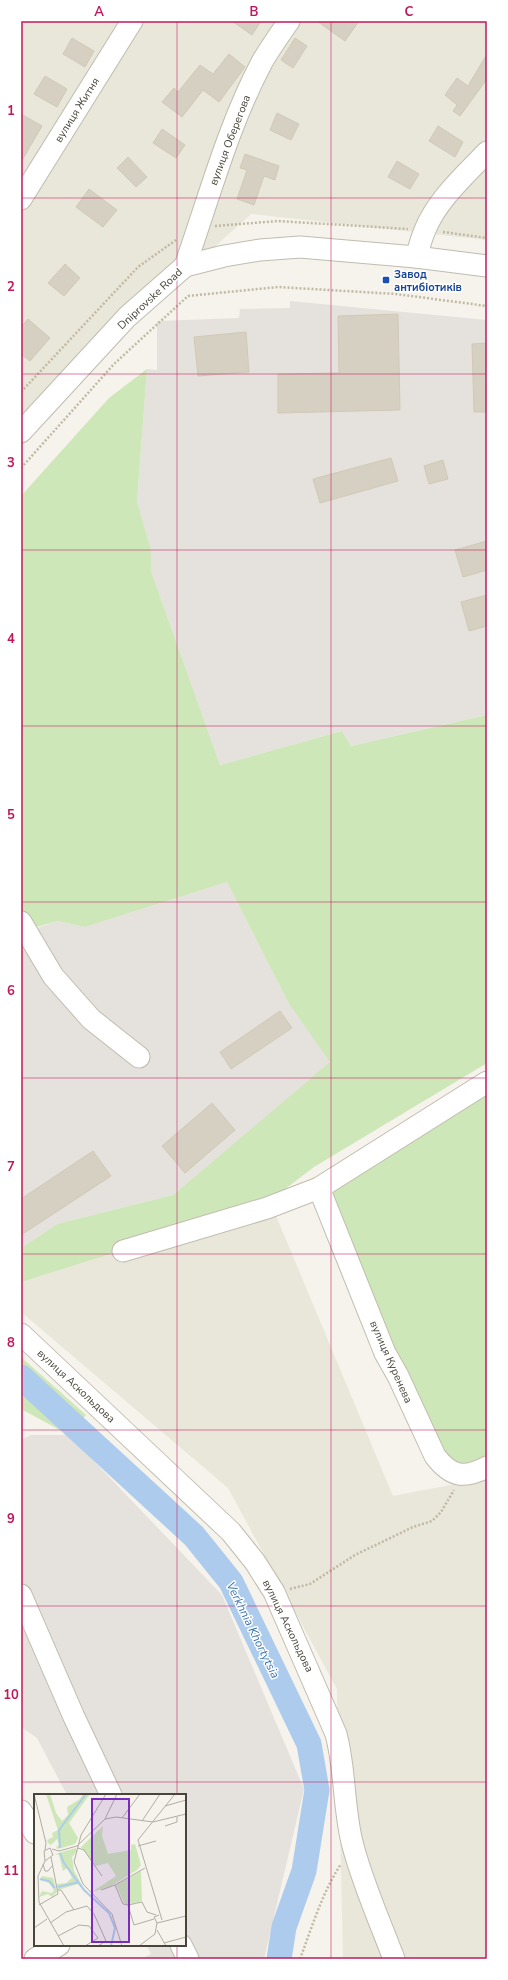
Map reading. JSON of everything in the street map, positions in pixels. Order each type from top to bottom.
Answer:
[{"type":"street","name":"вулиця Житня","points":[[21,199],[132,21]]},
{"type":"street","name":"вулиця Оберегова","points":[[185,266],[242,105],[263,61],[289,21]]},
{"type":"street","points":[[416,257],[430,219],[458,183],[487,152]]},
{"type":"street","name":"Dniprovske Road","points":[[21,432],[127,317],[185,266],[224,256],[260,250],[300,247],[416,257],[487,266]]},
{"type":"street","points":[[21,922],[53,976],[91,1019],[139,1057]]},
{"type":"street","points":[[123,1251],[267,1208],[319,1188],[487,1082]]},
{"type":"street","name":"вулиця Куренева","points":[[319,1188],[385,1353],[398,1376],[426,1439],[442,1465],[460,1476]]},
{"type":"street","name":"вулиця Аскольдова","points":[[21,1334],[231,1532],[255,1562],[274,1592],[336,1734],[340,1747],[345,1805],[353,1846],[394,1959]]},
{"type":"street","points":[[460,1476],[473,1474],[487,1467]]},
{"type":"street","points":[[21,1595],[74,1717],[111,1794]]},
{"type":"street","points":[[21,1811],[34,1831]]},
{"type":"street","points":[[35,1959],[57,1946]]},
{"type":"street","points":[[182,1946],[188,1959]]},
{"type":"path","points":[[21,468],[114,364],[188,296],[278,287],[396,294],[487,306]]},
{"type":"path","points":[[274,1592],[310,1584],[355,1555],[413,1527],[432,1521],[441,1512],[456,1488],[460,1476]]},
{"type":"path","points":[[300,1959],[314,1919],[333,1877],[353,1846]]},
{"type":"shaded area","points":[[21,21],[487,21],[487,240],[251,214],[21,421]]},
{"type":"shaded area","points":[[290,301],[487,320],[487,715],[351,746],[342,731],[220,765],[151,571],[151,550],[137,501],[147,369],[157,370],[157,321],[239,318],[240,309],[290,308]]},
{"type":"shaded area","points":[[227,882],[289,1004],[331,1062],[173,1195],[57,1224],[21,1248],[21,933],[58,921],[85,927]]},
{"type":"shaded area","points":[[269,1199],[393,1496],[487,1478],[487,1959],[343,1959],[337,1689],[228,1488],[21,1312],[21,1281]]},
{"type":"shaded area","points":[[31,1435],[69,1435],[222,1595],[304,1789],[264,1959],[142,1959],[151,1954],[147,1946],[186,1946],[186,1794],[66,1794],[37,1738],[21,1727],[21,1440]]},
{"type":"green space","points":[[147,369],[137,501],[151,550],[151,571],[220,765],[342,731],[351,746],[487,715],[487,1063],[314,1167],[268,1202],[205,1224],[21,1282],[21,1248],[57,1224],[173,1195],[330,1062],[289,1004],[227,882],[85,927],[58,921],[25,930],[21,922],[21,496],[109,398]]},
{"type":"green space","points":[[487,1084],[487,1455],[458,1467],[448,1461],[395,1350],[328,1188]]},
{"type":"green space","points":[[21,1357],[86,1415],[69,1435],[21,1409]]},
{"type":"building","points":[[232,21],[261,21],[252,35]]},
{"type":"building","points":[[317,21],[359,21],[345,41]]},
{"type":"building","points":[[72,38],[94,51],[85,67],[63,54]]},
{"type":"building","points":[[295,38],[307,46],[293,68],[281,60]]},
{"type":"building","points":[[229,54],[245,67],[219,102],[203,90],[182,117],[162,102],[174,88],[178,92],[200,65],[213,74]]},
{"type":"building","points":[[487,54],[487,79],[460,116],[453,111],[457,105],[445,95],[457,78],[468,86]]},
{"type":"building","points":[[45,76],[67,89],[57,107],[34,94]]},
{"type":"building","points":[[277,113],[299,124],[291,140],[270,130]]},
{"type":"building","points":[[21,114],[42,126],[21,162]]},
{"type":"building","points":[[438,126],[463,142],[455,157],[429,141]]},
{"type":"building","points":[[162,129],[185,145],[176,158],[153,143]]},
{"type":"building","points":[[245,154],[279,166],[275,180],[264,176],[254,205],[237,199],[247,170],[240,168]]},
{"type":"building","points":[[128,157],[147,177],[136,187],[117,168]]},
{"type":"building","points":[[397,161],[419,174],[410,189],[388,177]]},
{"type":"building","points":[[89,189],[117,210],[103,227],[76,207]]},
{"type":"building","points":[[65,264],[80,278],[64,296],[48,283]]},
{"type":"building","points":[[398,314],[400,410],[278,413],[278,374],[339,373],[338,316]]},
{"type":"building","points":[[28,319],[50,338],[30,361],[21,354],[21,327]]},
{"type":"building","points":[[246,332],[249,372],[198,376],[194,337]]},
{"type":"building","points":[[487,343],[487,412],[474,412],[472,344]]},
{"type":"building","points":[[391,458],[398,481],[320,503],[313,479]]},
{"type":"building","points":[[443,460],[448,479],[429,484],[424,466]]},
{"type":"building","points":[[487,541],[487,570],[463,577],[455,550]]},
{"type":"building","points":[[487,595],[487,626],[469,631],[461,602]]},
{"type":"building","points":[[280,1011],[292,1028],[231,1069],[220,1052]]},
{"type":"building","points":[[212,1103],[235,1130],[185,1173],[162,1146]]},
{"type":"building","points":[[93,1151],[111,1176],[21,1235],[21,1199]]},
{"type":"waterway","name":"Verkhnia Khortytsia","points":[[21,1377],[194,1536],[231,1582],[309,1744],[317,1790],[304,1871],[284,1927],[279,1959]]},
{"type":"place","name":"Завод антибіотиків","points":[[386,280]]}]
